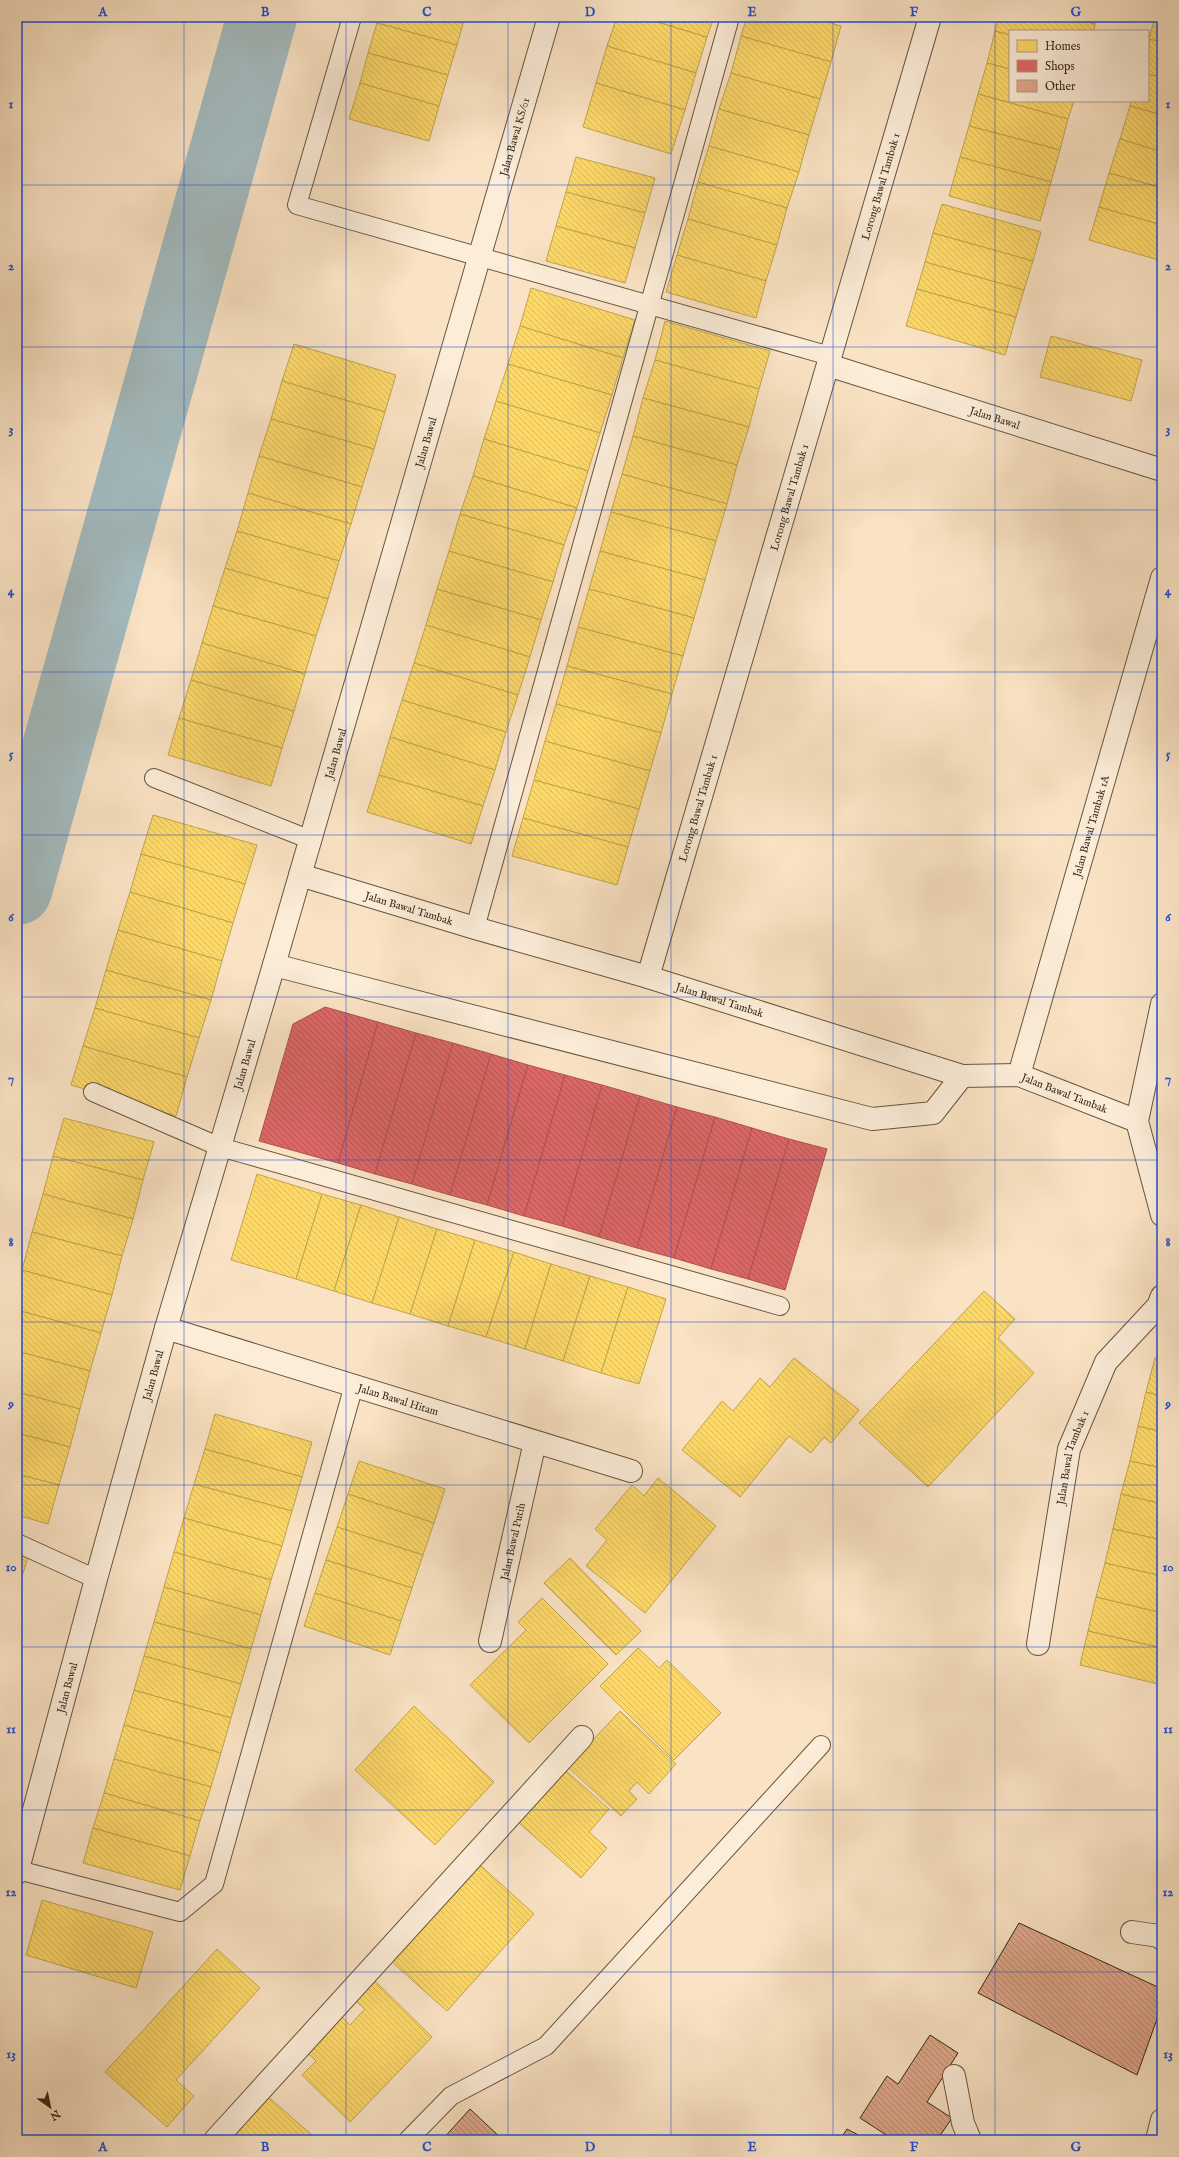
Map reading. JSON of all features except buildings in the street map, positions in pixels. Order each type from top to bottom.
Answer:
[{"type":"street","name":"Jalan Bawal KS/01","points":[[480,258],[549,17]]},
{"type":"street","name":"Lorong Bawal Tambak 1","points":[[648,977],[930,17]]},
{"type":"street","name":"Jalan Bawal","points":[[17,1871],[166,1328],[311,840],[480,258]]},
{"type":"street","name":"Jalan Bawal","points":[[829,361],[1162,470]]},
{"type":"street","name":"Jalan Bawal Tambak 1A","points":[[1019,1075],[1162,578]]},
{"type":"street","name":"Jalan Bawal Tambak","points":[[300,875],[474,928],[648,977],[962,1076],[1019,1075],[1137,1121]]},
{"type":"street","points":[[274,965],[872,1118],[933,1113],[962,1076]]},
{"type":"street","points":[[1162,1004],[1137,1121],[1162,1215]]},
{"type":"street","name":"Jalan Bawal Tambak 1","points":[[1038,1644],[1069,1449],[1106,1362],[1158,1306],[1162,1296]]},
{"type":"street","name":"Jalan Bawal Hitam","points":[[166,1328],[631,1471]]},
{"type":"street","name":"Jalan Bawal Putih","points":[[490,1641],[536,1442]]},
{"type":"street","points":[[215,2140],[582,1737]]},
{"type":"street","points":[[1132,1932],[1159,1936],[1162,1939]]},
{"type":"street","points":[[954,2076],[963,2123],[970,2140]]},
{"type":"street","points":[[1157,2140],[1162,2120]]},
{"type":"lane","points":[[352,17],[297,205],[649,305],[829,361]]},
{"type":"lane","points":[[474,928],[730,17]]},
{"type":"lane","points":[[154,778],[311,840]]},
{"type":"lane","points":[[93,1092],[220,1147],[780,1306]]},
{"type":"lane","points":[[17,1871],[180,1912],[214,1884],[354,1385]]},
{"type":"lane","points":[[17,1544],[96,1579]]},
{"type":"lane","points":[[408,2140],[451,2096],[546,2046],[821,1745]]},
{"type":"waterway","points":[[17,890],[262,17]]}]
